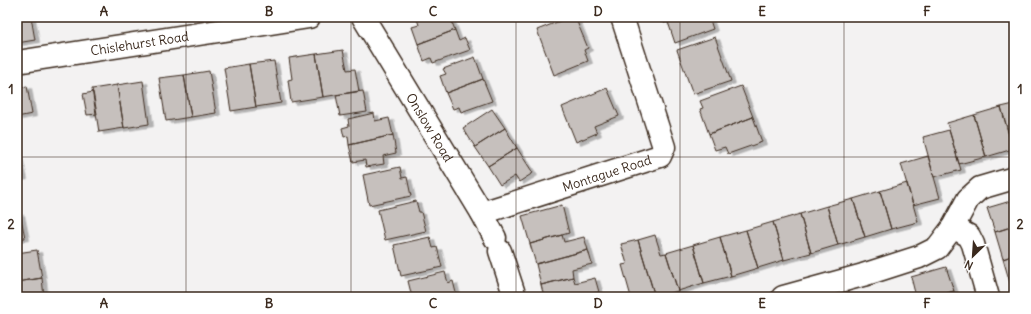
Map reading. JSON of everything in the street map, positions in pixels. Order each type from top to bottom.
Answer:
[{"type":"street","name":"Chislehurst Road","points":[[17,62],[309,17]]},
{"type":"street","name":"Onslow Road","points":[[363,17],[482,213],[498,244],[515,297]]},
{"type":"street","name":"Montague Road","points":[[482,213],[660,156],[664,147],[622,17]]},
{"type":"street","points":[[783,297],[863,275],[919,257],[937,248],[953,227],[968,199],[980,188],[1014,178]]},
{"type":"street","points":[[953,227],[969,236],[973,244],[988,297]]},
{"type":"building","points":[[17,17],[31,17],[35,40],[17,43]]},
{"type":"building","points":[[423,17],[450,17],[455,30],[418,44],[412,27],[419,25],[417,19]]},
{"type":"building","points":[[570,17],[575,17],[588,48],[584,50],[588,61],[554,75],[537,30]]},
{"type":"building","points":[[662,17],[709,17],[713,29],[675,43],[668,22],[664,23]]},
{"type":"building","points":[[455,30],[459,41],[465,38],[470,50],[433,63],[431,58],[424,61],[418,44]]},
{"type":"building","points":[[715,37],[731,81],[693,94],[677,50]]},
{"type":"building","points":[[343,50],[347,70],[355,69],[359,91],[323,97],[316,54]]},
{"type":"building","points":[[316,54],[323,97],[291,102],[288,80],[292,79],[289,58]]},
{"type":"building","points":[[475,57],[483,79],[446,93],[440,76],[446,74],[443,69]]},
{"type":"building","points":[[274,61],[281,103],[256,107],[249,64]]},
{"type":"building","points":[[249,64],[256,107],[231,111],[224,68]]},
{"type":"building","points":[[209,71],[216,113],[191,117],[184,75]]},
{"type":"building","points":[[184,75],[191,117],[166,121],[159,78]]},
{"type":"building","points":[[483,79],[492,101],[461,112],[459,107],[453,109],[446,93]]},
{"type":"building","points":[[143,81],[149,124],[124,128],[117,85]]},
{"type":"building","points":[[117,85],[124,128],[99,132],[92,89]]},
{"type":"building","points":[[27,86],[32,114],[17,117],[17,88]]},
{"type":"building","points":[[741,86],[753,117],[709,134],[700,109],[703,108],[700,101]]},
{"type":"building","points":[[607,88],[619,116],[594,126],[597,133],[576,142],[562,107]]},
{"type":"building","points":[[363,91],[367,112],[340,116],[336,95]]},
{"type":"building","points":[[93,92],[97,114],[87,115],[83,94]]},
{"type":"building","points":[[1014,104],[1014,149],[1013,149],[1001,107]]},
{"type":"building","points":[[1001,107],[1013,149],[986,157],[974,115]]},
{"type":"building","points":[[492,109],[505,128],[475,147],[463,128]]},
{"type":"building","points":[[374,113],[375,121],[389,118],[393,135],[349,145],[348,136],[344,137],[342,128],[349,126],[348,119]]},
{"type":"building","points":[[974,115],[986,157],[959,164],[947,123]]},
{"type":"building","points":[[753,117],[762,142],[728,154],[725,147],[715,150],[709,134]]},
{"type":"building","points":[[505,128],[517,148],[488,166],[475,147]]},
{"type":"building","points":[[949,130],[961,170],[934,177],[923,137]]},
{"type":"building","points":[[393,135],[396,153],[383,156],[384,164],[366,167],[365,160],[353,162],[349,145]]},
{"type":"building","points":[[517,148],[533,173],[519,182],[515,176],[500,185],[488,166]]},
{"type":"building","points":[[17,151],[23,177],[17,178]]},
{"type":"building","points":[[928,156],[940,198],[913,205],[901,164]]},
{"type":"building","points":[[400,167],[402,178],[407,177],[411,196],[369,205],[363,175]]},
{"type":"building","points":[[907,183],[918,222],[891,229],[880,191]]},
{"type":"building","points":[[880,191],[891,229],[865,237],[853,199]]},
{"type":"building","points":[[853,199],[865,237],[838,245],[827,206]]},
{"type":"building","points":[[1014,200],[1014,226],[995,232],[987,208]]},
{"type":"building","points":[[416,201],[419,212],[421,212],[426,231],[385,240],[378,210]]},
{"type":"building","points":[[562,205],[569,233],[530,244],[522,216]]},
{"type":"building","points":[[827,206],[838,245],[811,253],[800,214]]},
{"type":"building","points":[[17,213],[20,213],[25,238],[17,239]]},
{"type":"building","points":[[800,214],[811,253],[784,260],[773,222]]},
{"type":"building","points":[[773,222],[784,260],[758,268],[746,230]]},
{"type":"building","points":[[1014,226],[1014,255],[1003,259],[995,232]]},
{"type":"building","points":[[746,230],[758,268],[731,276],[720,237]]},
{"type":"building","points":[[562,235],[564,242],[584,237],[588,250],[536,264],[530,244]]},
{"type":"building","points":[[655,235],[661,254],[666,253],[678,291],[657,297],[655,297],[638,240]]},
{"type":"building","points":[[430,237],[433,248],[437,247],[442,267],[401,276],[394,245]]},
{"type":"building","points":[[720,237],[731,276],[704,283],[693,245]]},
{"type":"building","points":[[638,240],[655,297],[631,297],[622,265],[627,264],[621,244]]},
{"type":"building","points":[[693,245],[704,283],[678,291],[666,253]]},
{"type":"building","points":[[37,250],[42,278],[17,282],[17,253]]},
{"type":"building","points":[[588,250],[592,264],[572,269],[573,277],[541,285],[536,264]]},
{"type":"building","points":[[1014,255],[1014,285],[1011,286],[1003,259]]},
{"type":"building","points":[[946,267],[954,291],[934,297],[916,297],[911,277]]},
{"type":"building","points":[[445,272],[448,283],[453,281],[457,297],[412,297],[408,281]]},
{"type":"building","points":[[573,277],[575,283],[595,278],[599,292],[579,297],[544,297],[541,285]]},
{"type":"building","points":[[42,278],[44,297],[17,297],[17,282]]},
{"type":"building","points":[[954,291],[955,297],[934,297]]}]
